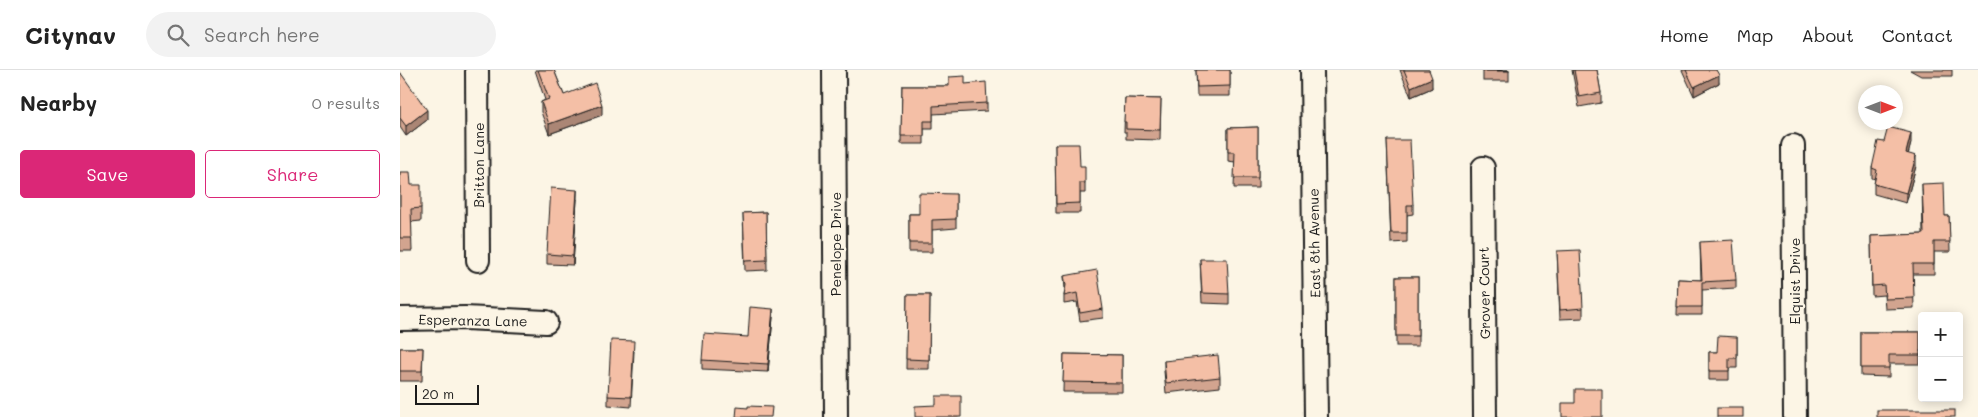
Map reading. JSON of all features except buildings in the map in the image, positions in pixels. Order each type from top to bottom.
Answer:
[{"type":"street","name":"Britton Lane","points":[[477,70],[478,260]]},
{"type":"street","name":"Penelope Drive","points":[[834,70],[836,417]]},
{"type":"street","name":"East 8th Avenue","points":[[1312,70],[1316,417]]},
{"type":"street","name":"Elquist Drive","points":[[1793,146],[1795,417]]},
{"type":"street","name":"Grover Court","points":[[1483,168],[1485,417]]},
{"type":"street","name":"Esperanza Lane","points":[[400,319],[465,318],[546,322]]}]
